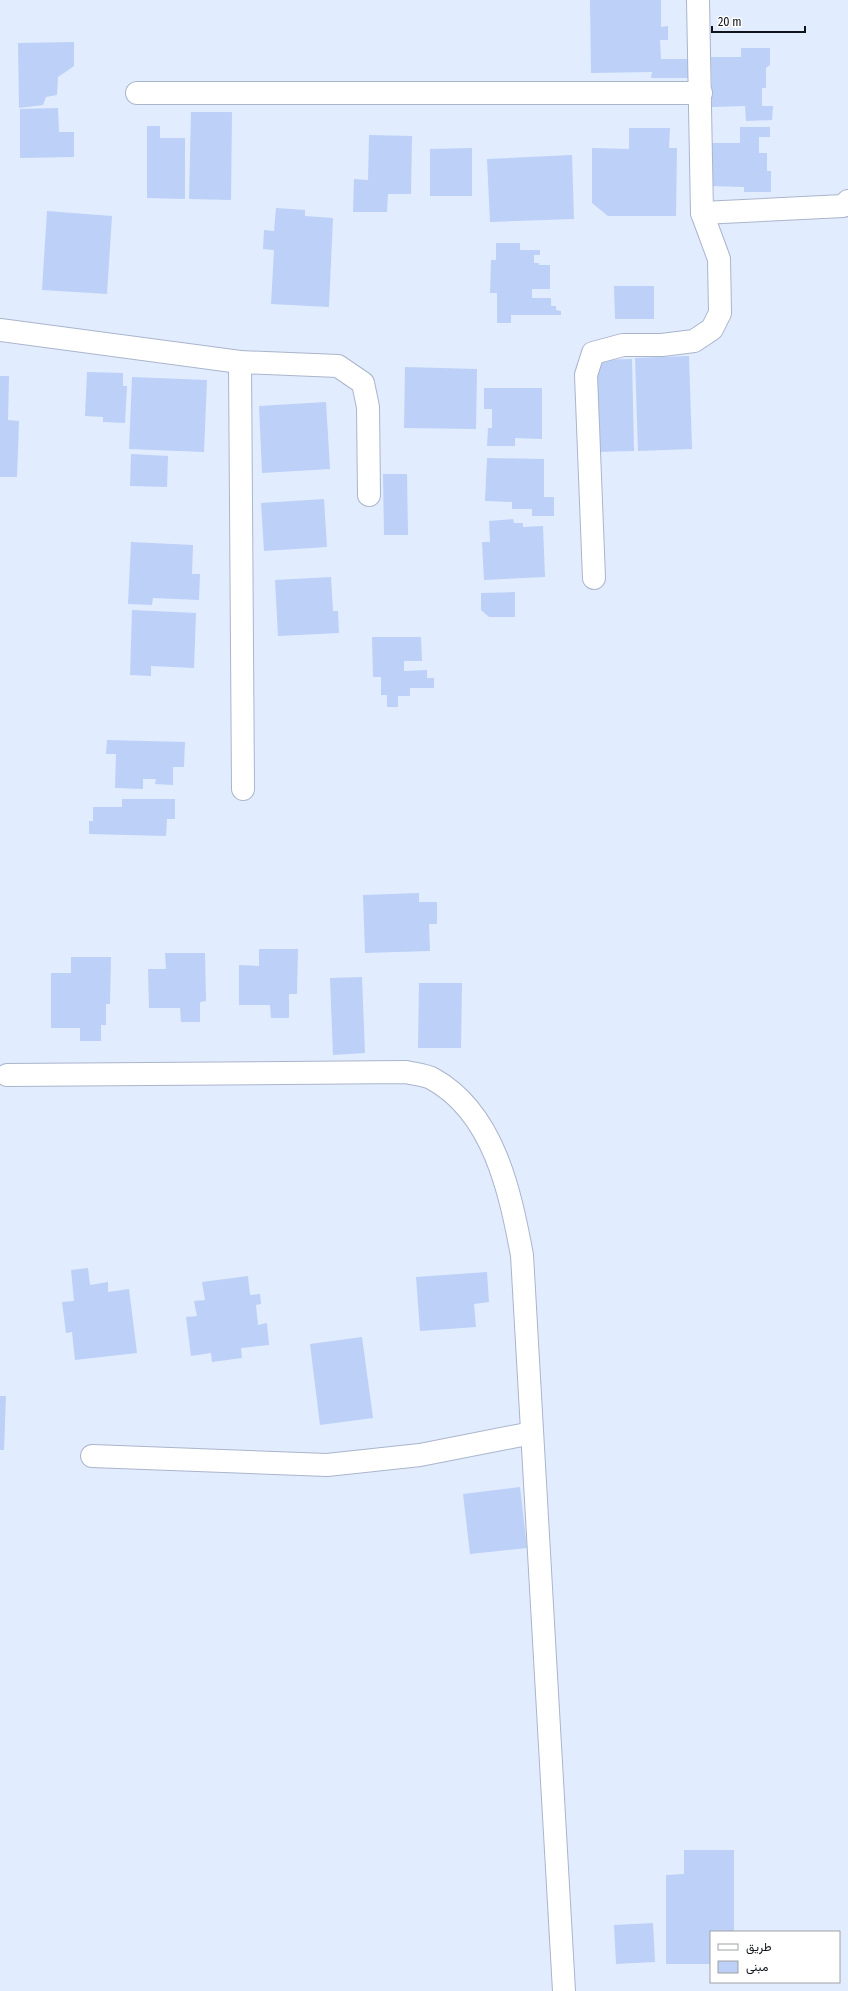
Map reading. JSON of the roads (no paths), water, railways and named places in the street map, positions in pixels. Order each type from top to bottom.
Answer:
[{"type":"street","points":[[594,578],[586,375],[592,353],[623,345],[694,341],[712,329],[720,313],[719,259],[702,213],[701,93],[698,0]]},
{"type":"street","points":[[137,93],[701,93]]},
{"type":"street","points":[[702,213],[843,206],[848,201]]},
{"type":"street","points":[[0,330],[240,362],[338,366],[363,383],[368,407],[369,495]]},
{"type":"street","points":[[240,362],[243,788]]},
{"type":"street","points":[[7,1075],[406,1072],[432,1078],[462,1101],[484,1134],[500,1168],[512,1204],[522,1255],[564,1991]]},
{"type":"street","points":[[92,1456],[327,1465],[420,1455],[532,1433]]}]
